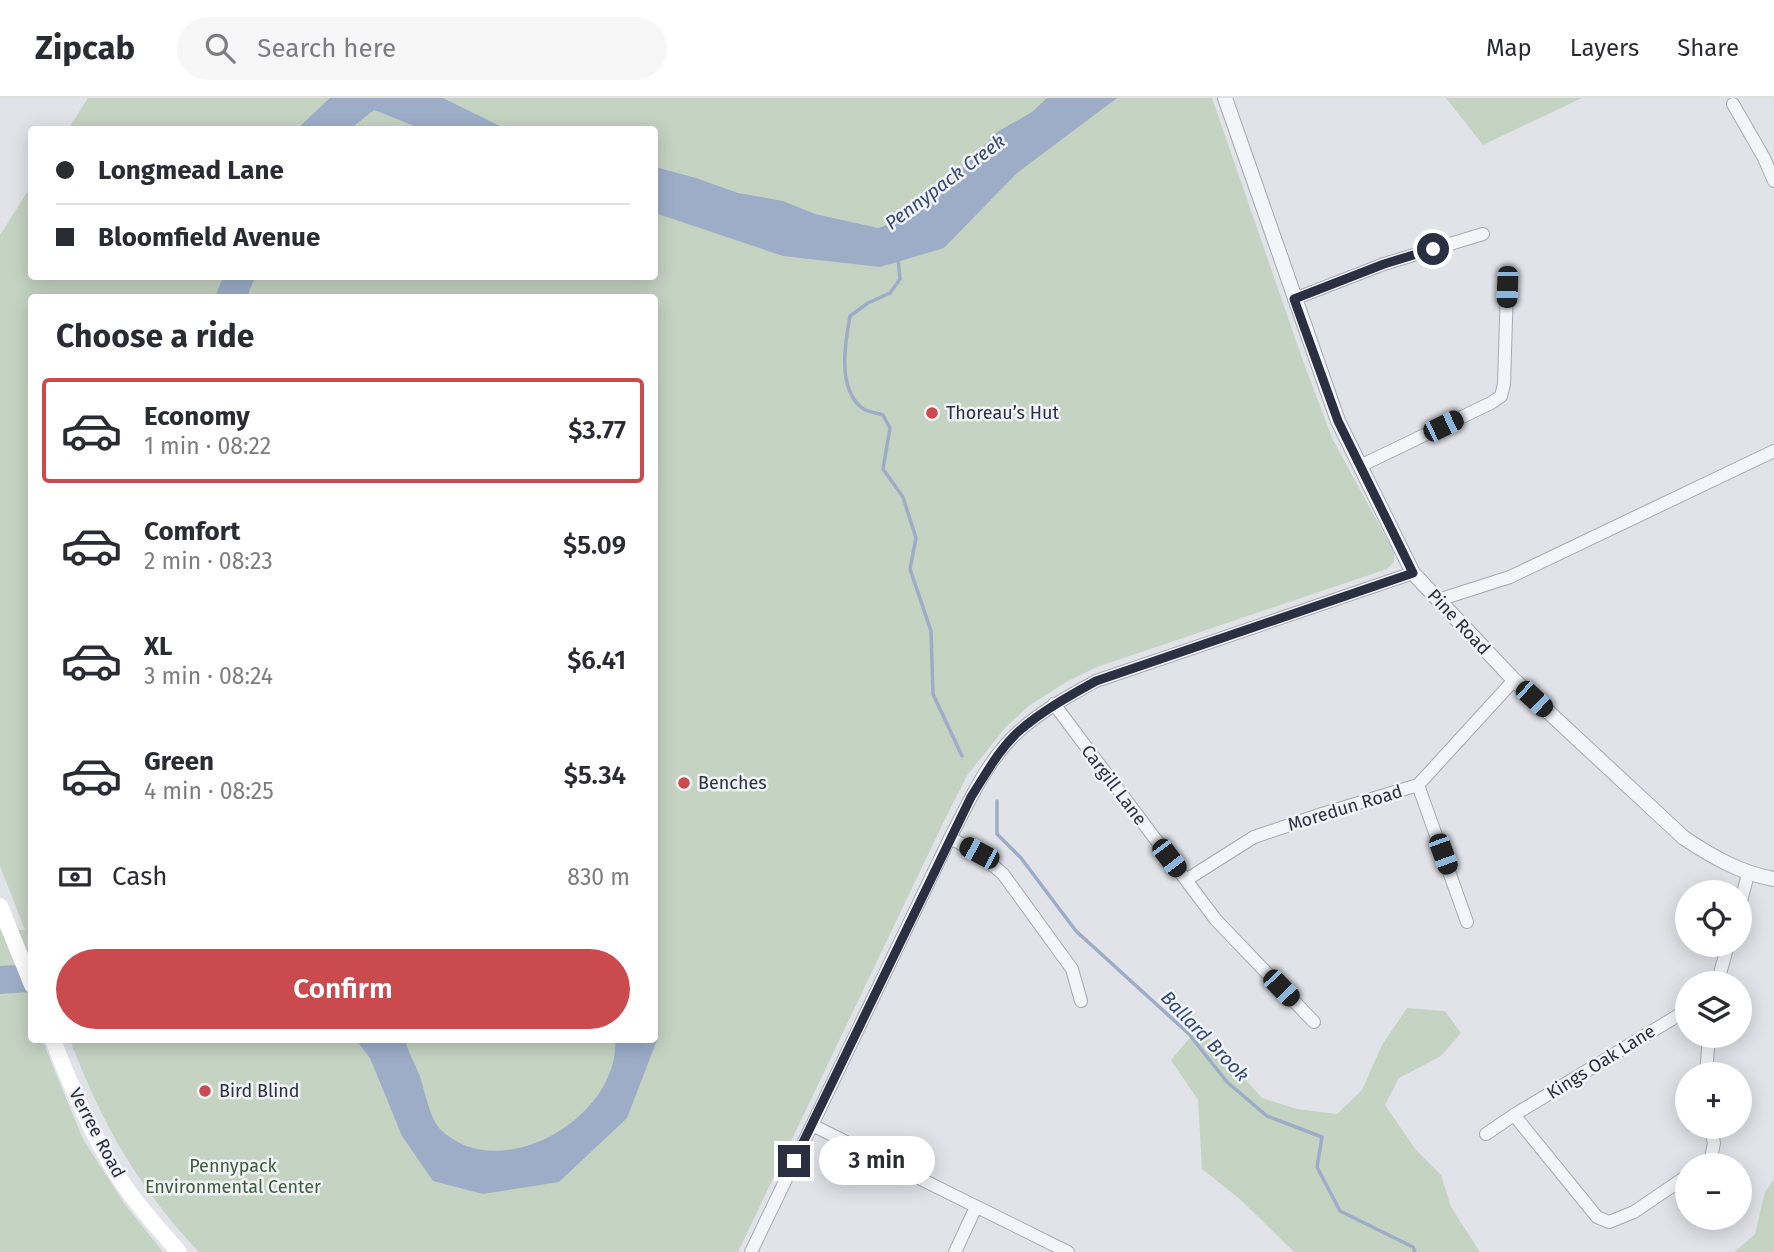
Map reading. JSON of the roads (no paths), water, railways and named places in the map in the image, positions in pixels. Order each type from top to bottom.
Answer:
[{"type":"main road","points":[[0,906],[28,975]]},
{"type":"main road","name":"Verree Road","points":[[54,1043],[72,1089],[119,1177],[146,1214],[180,1252]]},
{"type":"street","name":"Pine Road","points":[[1225,98],[1338,421],[1413,573],[1514,680],[1684,838],[1713,857],[1748,874],[1774,879]]},
{"type":"street","points":[[1733,104],[1774,181]]},
{"type":"street","points":[[1294,299],[1384,264],[1483,233]]},
{"type":"street","points":[[1360,466],[1492,403],[1501,396],[1504,384],[1507,287]]},
{"type":"street","points":[[1438,600],[1510,577],[1774,451]]},
{"type":"street","points":[[751,1252],[950,838],[971,797],[997,756],[1017,732],[1054,704],[1096,681],[1413,573]]},
{"type":"street","name":"Moredun Road","points":[[1185,880],[1254,837],[1418,785],[1514,680]]},
{"type":"street","name":"Cargill Lane","points":[[1054,704],[1216,920],[1314,1022]]},
{"type":"street","points":[[1418,785],[1467,922]]},
{"type":"street","points":[[950,838],[979,853],[1003,874],[1072,968],[1081,1001]]},
{"type":"street","points":[[1746,880],[1748,874]]},
{"type":"street","name":"Kings Oak Lane","points":[[1486,1134],[1675,1017]]},
{"type":"street","points":[[1514,1115],[1597,1216],[1609,1222],[1634,1212],[1675,1184]]},
{"type":"street","points":[[811,1125],[1068,1252]]},
{"type":"street","points":[[955,1252],[976,1207]]},
{"type":"water","points":[[330,98],[443,98],[500,126],[414,126],[374,110],[354,126],[300,126]]},
{"type":"water","points":[[1047,98],[1117,98],[1017,173],[944,248],[880,267],[783,256],[658,214],[658,168],[738,193],[783,201],[815,214],[878,228],[903,220],[954,177],[997,132],[1032,112]]},
{"type":"water","points":[[221,280],[254,280],[248,294],[216,294]]},
{"type":"water","points":[[28,964],[28,992],[0,994],[0,966]]},
{"type":"water","points":[[358,1043],[406,1043],[430,1111],[440,1129],[465,1145],[493,1151],[523,1147],[552,1136],[577,1118],[598,1095],[611,1068],[615,1043],[656,1043],[627,1118],[559,1182],[483,1194],[433,1181],[402,1136],[370,1058]]},
{"type":"waterway","name":"Ballard Brook","points":[[898,259],[900,279],[890,293],[868,303],[850,316],[845,352],[846,377],[854,399],[864,409],[883,415],[890,428],[883,469],[903,497],[916,538],[910,569],[931,631],[933,694],[962,756]]},
{"type":"waterway","name":"Ballard Brook","points":[[997,801],[997,834],[1021,858],[1076,931],[1189,1034],[1227,1082],[1267,1116],[1322,1137],[1317,1167],[1340,1211],[1413,1247],[1415,1252]]},
{"type":"place","name":"Thoreau’s Hut","points":[[932,413]]},
{"type":"place","name":"Benches","points":[[684,783]]},
{"type":"place","name":"Bird Blind","points":[[205,1091]]},
{"type":"water label","name":"Pennypack Creek","points":[[945,182]]},
{"type":"park label","name":"Pennypack Environmental Center","points":[[233,1176]]}]
